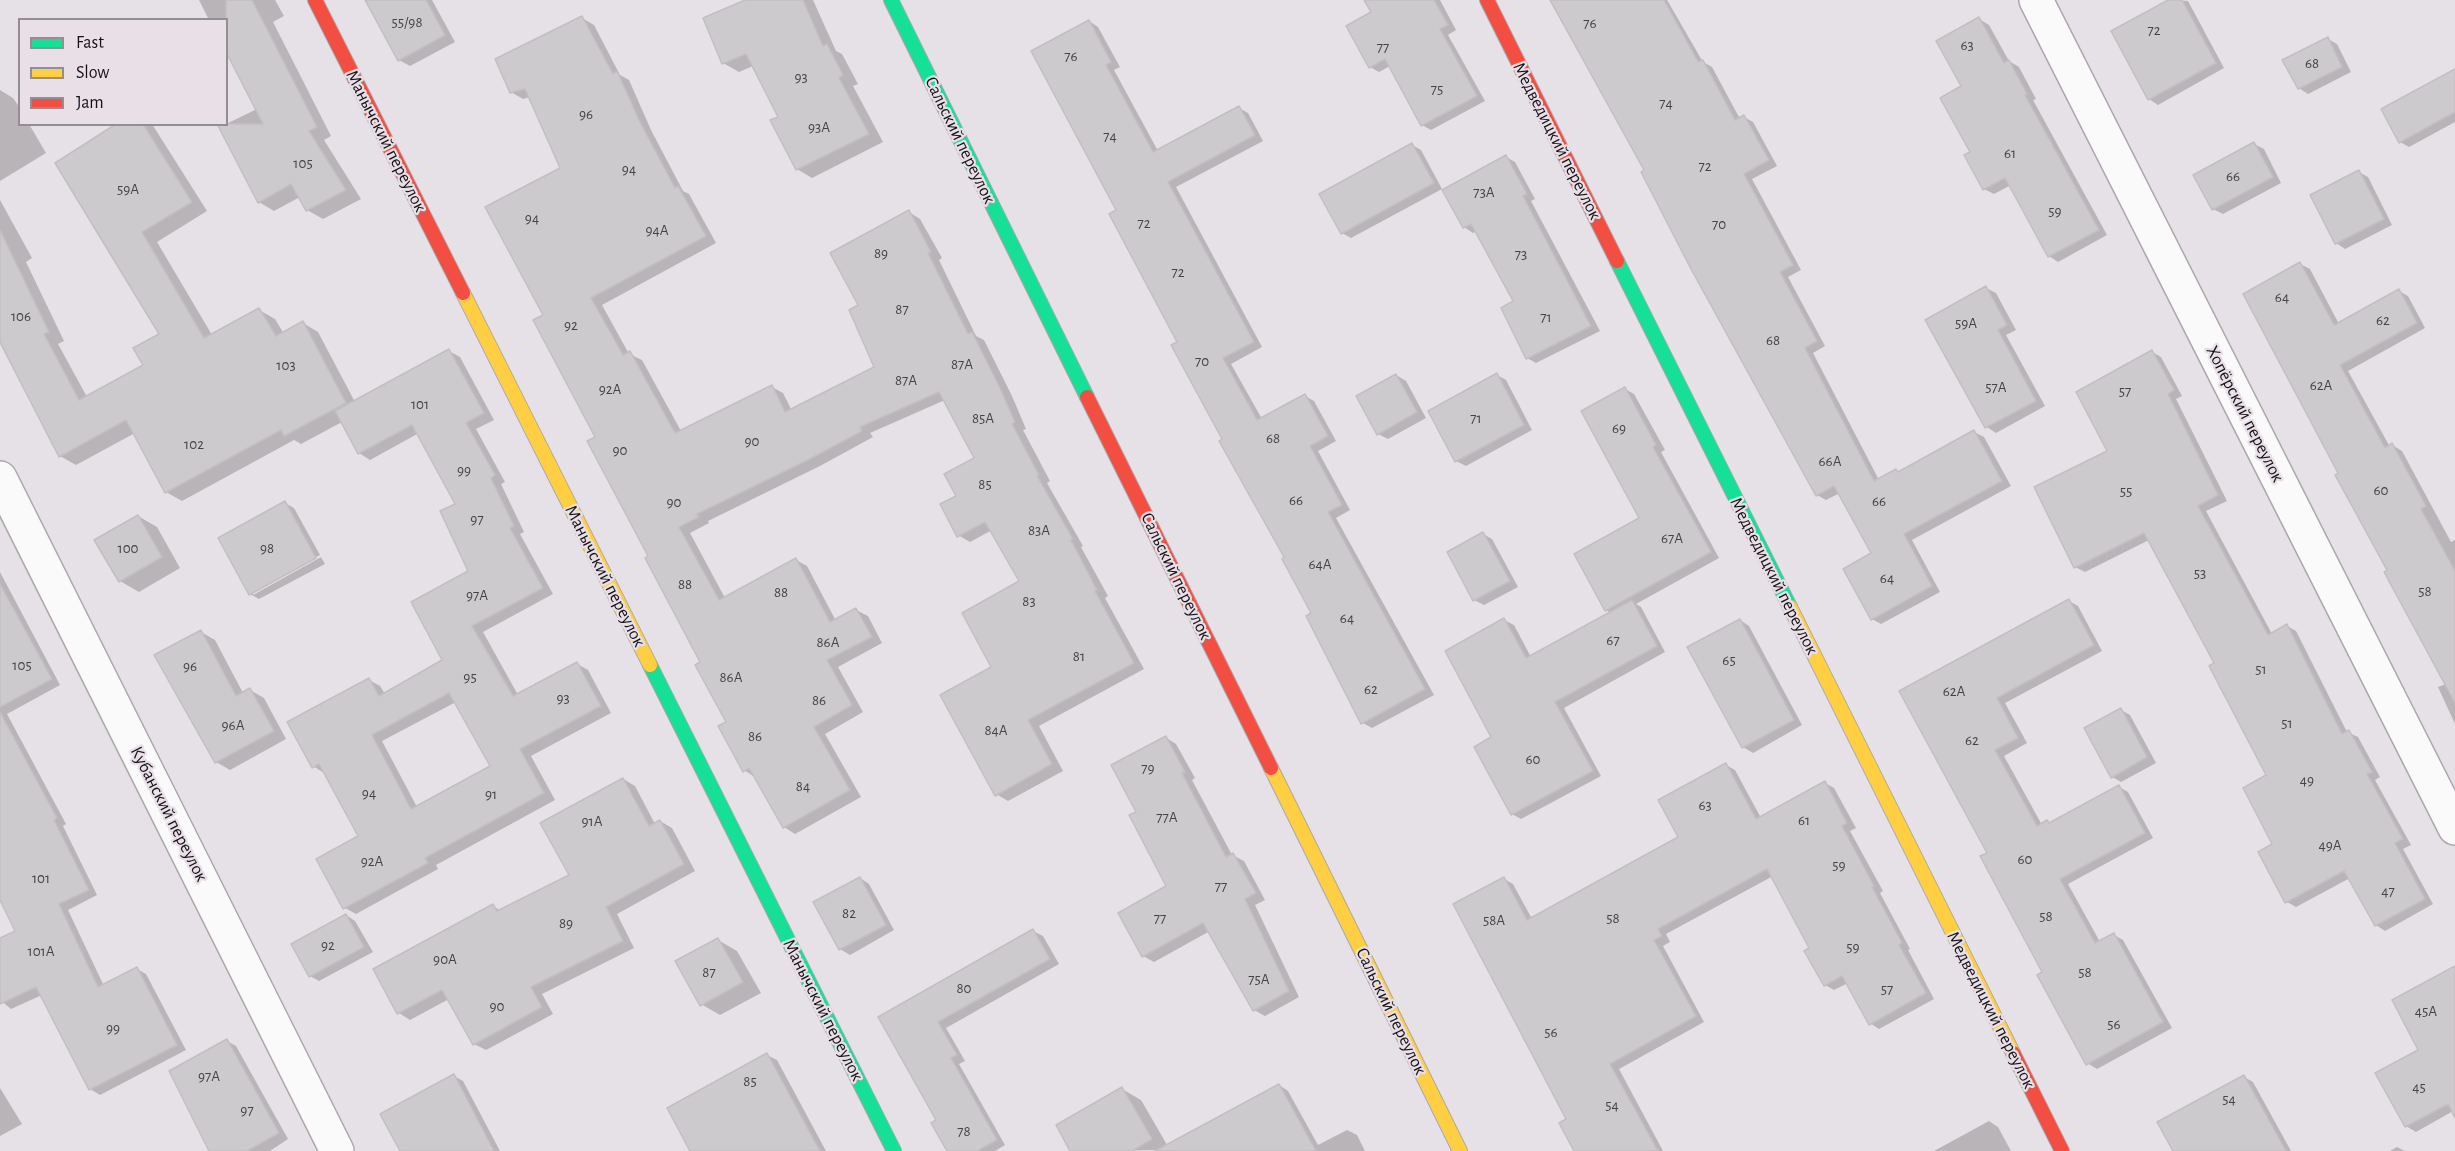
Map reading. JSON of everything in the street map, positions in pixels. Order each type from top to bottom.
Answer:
[{"type":"street","name":"Манычский переулок","points":[[315,0],[894,1151]]},
{"type":"street","name":"Сальский переулок","points":[[891,0],[1460,1151]]},
{"type":"street","name":"Медведицкий переулок","points":[[1487,0],[2062,1151]]},
{"type":"street","name":"Хопёрский переулок","points":[[2036,0],[2455,828]]},
{"type":"street","name":"Кубанский переулок","points":[[0,478],[337,1151]]},
{"type":"building","points":[[226,0],[252,0],[317,127],[309,131],[346,190],[306,211],[291,184],[258,203],[218,126],[263,124],[228,56],[228,18],[226,18]]},
{"type":"building","points":[[365,0],[426,0],[445,35],[398,61]]},
{"type":"building","points":[[745,0],[803,0],[823,46],[827,44],[843,75],[839,78],[869,134],[796,170],[770,120],[778,117],[746,54],[722,64],[703,18]]},
{"type":"building","points":[[1364,0],[1434,0],[1448,25],[1440,29],[1477,96],[1421,126],[1385,59],[1369,68],[1346,26],[1371,12]]},
{"type":"building","points":[[1550,0],[1664,0],[1698,62],[1703,60],[1735,120],[1744,115],[1769,160],[1744,174],[1793,265],[1780,272],[1817,341],[1805,348],[1874,481],[1896,469],[1898,472],[1974,430],[2002,481],[1904,534],[1932,586],[1871,620],[1843,569],[1871,553],[1834,486],[1816,496],[1691,269],[1641,172],[1644,170]]},
{"type":"building","points":[[2168,0],[2182,0],[2216,63],[2148,100],[2111,31]]},
{"type":"building","points":[[582,16],[613,74],[617,71],[640,122],[675,188],[678,186],[706,236],[591,298],[623,355],[630,351],[675,433],[772,385],[785,412],[874,367],[849,310],[858,305],[830,253],[909,210],[931,252],[928,253],[968,334],[972,332],[1000,388],[1015,422],[1012,424],[1039,475],[1037,476],[1073,539],[1071,540],[1097,590],[1095,591],[1134,663],[1028,720],[1052,764],[995,796],[940,695],[991,667],[962,613],[1019,581],[985,522],[957,537],[940,504],[956,496],[944,474],[974,458],[939,392],[860,427],[862,431],[697,514],[699,517],[679,527],[719,600],[796,558],[830,622],[856,608],[872,637],[827,660],[852,705],[814,727],[850,790],[783,828],[749,768],[743,772],[718,726],[726,722],[695,665],[700,662],[645,558],[648,556],[587,441],[595,437],[533,320],[543,315],[485,207],[560,168],[525,89],[510,93],[495,59]]},
{"type":"building","points":[[1979,17],[2004,63],[2009,60],[2027,94],[2025,95],[2099,230],[2048,257],[2005,178],[1983,190],[1964,155],[1970,152],[1940,98],[1961,86],[1936,41]]},
{"type":"building","points":[[1089,20],[1111,62],[1106,65],[1153,152],[1239,106],[1255,135],[1168,182],[1254,342],[1223,358],[1257,420],[1305,394],[1328,436],[1310,446],[1342,505],[1328,512],[1425,689],[1361,724],[1306,616],[1311,613],[1282,559],[1284,557],[1219,441],[1222,439],[1171,345],[1177,342],[1109,214],[1116,210],[1031,51]]},
{"type":"building","points":[[2328,37],[2342,67],[2298,89],[2282,60]]},
{"type":"building","points":[[2455,69],[2455,112],[2399,143],[2381,109]]},
{"type":"building","points":[[113,126],[144,126],[192,202],[142,232],[204,338],[259,308],[276,336],[303,321],[346,403],[284,436],[281,430],[165,493],[126,420],[59,457],[0,342],[0,230],[49,332],[44,334],[79,400],[143,365],[133,348],[159,334],[55,163]]},
{"type":"building","points":[[2254,142],[2273,177],[2212,210],[2193,175]]},
{"type":"building","points":[[1412,143],[1434,183],[1341,234],[1319,194]]},
{"type":"building","points":[[1506,155],[1527,194],[1523,196],[1591,326],[1526,359],[1501,308],[1513,301],[1471,224],[1463,228],[1442,190]]},
{"type":"building","points":[[2359,170],[2384,219],[2335,244],[2310,195]]},
{"type":"building","points":[[2300,262],[2334,325],[2399,289],[2417,323],[2340,365],[2385,448],[2392,443],[2426,506],[2421,509],[2455,571],[2455,703],[2384,572],[2387,570],[2335,475],[2338,473],[2243,294]]},
{"type":"building","points":[[1986,286],[2007,325],[1998,330],[2036,401],[1985,428],[1925,320]]},
{"type":"building","points":[[449,349],[484,413],[466,423],[495,475],[491,478],[514,526],[510,528],[543,588],[472,626],[513,696],[577,662],[601,706],[520,749],[544,793],[425,858],[428,863],[343,909],[316,859],[358,836],[319,764],[312,768],[287,722],[369,678],[379,696],[442,660],[411,602],[468,571],[440,511],[455,504],[412,425],[358,454],[335,411]],"holes":[[[449,693],[490,766],[411,809],[372,735]]]},
{"type":"building","points":[[2152,350],[2174,390],[2168,394],[2218,495],[2198,506],[2268,635],[2287,624],[2342,734],[2349,730],[2372,772],[2367,774],[2403,839],[2395,843],[2425,899],[2375,926],[2344,871],[2285,903],[2258,852],[2272,844],[2243,788],[2266,775],[2209,666],[2214,663],[2144,533],[2074,568],[2034,487],[2107,451],[2076,392]]},
{"type":"building","points":[[1497,373],[1524,425],[1455,462],[1428,411]]},
{"type":"building","points":[[1396,374],[1417,412],[1377,435],[1356,396]]},
{"type":"building","points":[[1625,387],[1656,445],[1653,447],[1711,552],[1605,611],[1574,554],[1639,518],[1581,411]]},
{"type":"building","points":[[285,501],[316,558],[249,595],[218,538]]},
{"type":"building","points":[[138,515],[162,557],[119,582],[94,540]]},
{"type":"building","points":[[1483,532],[1510,581],[1473,601],[1447,552]]},
{"type":"building","points":[[0,584],[52,679],[0,707]]},
{"type":"building","points":[[2069,599],[2094,645],[1997,698],[2018,738],[1995,750],[2037,826],[2047,820],[2049,823],[2119,785],[2145,833],[2060,879],[2095,943],[2114,933],[2163,1022],[2086,1065],[2037,975],[2042,972],[1980,856],[1987,853],[1899,691]]},
{"type":"building","points":[[1632,600],[1657,646],[1555,702],[1593,771],[1511,815],[1474,747],[1491,737],[1445,651],[1504,618],[1526,658]]},
{"type":"building","points":[[1740,619],[1794,720],[1742,748],[1687,647]]},
{"type":"building","points":[[201,630],[236,696],[250,688],[274,731],[215,763],[154,655]]},
{"type":"building","points":[[2121,708],[2147,757],[2111,778],[2084,728]]},
{"type":"building","points":[[0,712],[57,818],[54,820],[89,890],[59,904],[98,987],[137,967],[177,1045],[89,1090],[36,987],[0,1004],[0,938],[15,931],[0,900]]},
{"type":"building","points":[[1166,736],[1185,772],[1182,773],[1226,857],[1233,853],[1256,893],[1245,899],[1289,991],[1253,1011],[1203,923],[1142,957],[1118,913],[1166,886],[1129,815],[1136,812],[1111,765]]},
{"type":"building","points":[[1726,763],[1756,819],[1825,781],[1847,823],[1842,826],[1902,943],[1899,945],[1926,993],[1869,1025],[1842,976],[1824,986],[1804,951],[1809,948],[1767,869],[1658,929],[1662,936],[1654,940],[1696,1016],[1610,1064],[1658,1151],[1574,1151],[1559,1123],[1566,1119],[1453,904],[1504,877],[1527,920],[1678,837],[1658,800]]},
{"type":"building","points":[[623,778],[649,826],[660,820],[684,864],[606,907],[623,941],[531,987],[542,1007],[473,1045],[442,990],[397,1014],[373,969],[493,904],[497,911],[569,875],[540,823]]},
{"type":"building","points":[[860,877],[886,925],[839,950],[813,902]]},
{"type":"building","points":[[346,914],[364,947],[309,977],[291,944]]},
{"type":"building","points":[[1033,929],[1050,959],[938,1022],[957,1055],[951,1058],[997,1140],[977,1151],[947,1151],[931,1123],[936,1120],[878,1017]]},
{"type":"building","points":[[718,938],[743,982],[700,1006],[675,961]]},
{"type":"building","points":[[2455,966],[2455,1118],[2448,1104],[2405,1127],[2375,1073],[2418,1050],[2392,1000]]},
{"type":"building","points":[[227,1039],[279,1133],[247,1151],[209,1151],[169,1071]]},
{"type":"building","points":[[767,1053],[820,1151],[690,1151],[667,1108]]},
{"type":"building","points":[[454,1074],[494,1151],[400,1151],[380,1114]]},
{"type":"building","points":[[2244,1075],[2286,1151],[2173,1151],[2157,1122]]},
{"type":"building","points":[[1279,1084],[1316,1151],[1155,1151]]},
{"type":"building","points":[[1122,1087],[1152,1139],[1132,1151],[1070,1151],[1056,1125]]},
{"type":"traffic: fast","points":[[891,0],[1087,397]]},
{"type":"traffic: fast","points":[[1617,261],[1790,607]]},
{"type":"traffic: fast","points":[[650,665],[894,1151]]},
{"type":"traffic: slow","points":[[463,293],[650,665]]},
{"type":"traffic: slow","points":[[1790,607],[2013,1053]]},
{"type":"traffic: slow","points":[[1271,768],[1460,1151]]},
{"type":"traffic: jam","points":[[315,0],[463,293]]},
{"type":"traffic: jam","points":[[1487,0],[1617,261]]},
{"type":"traffic: jam","points":[[1087,397],[1271,768]]},
{"type":"traffic: jam","points":[[2013,1053],[2062,1151]]}]
